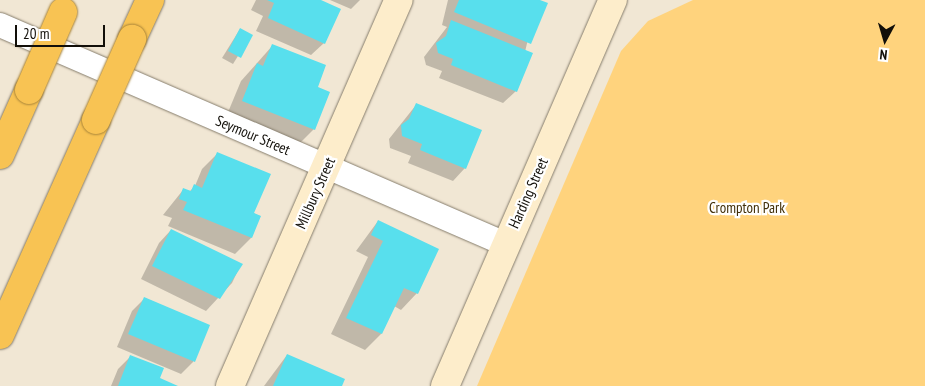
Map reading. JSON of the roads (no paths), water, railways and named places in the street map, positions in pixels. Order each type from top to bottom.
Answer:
[{"type":"highway","points":[[0,334],[150,0]]},
{"type":"highway","points":[[0,155],[66,6]]},
{"type":"main road","name":"Millbury Street","points":[[230,386],[399,0]]},
{"type":"main road","name":"Harding Street","points":[[446,386],[505,244],[613,0]]},
{"type":"street","name":"Seymour Street","points":[[0,25],[505,244]]},
{"type":"park label","name":"Crompton Park","points":[[747,208]]}]
